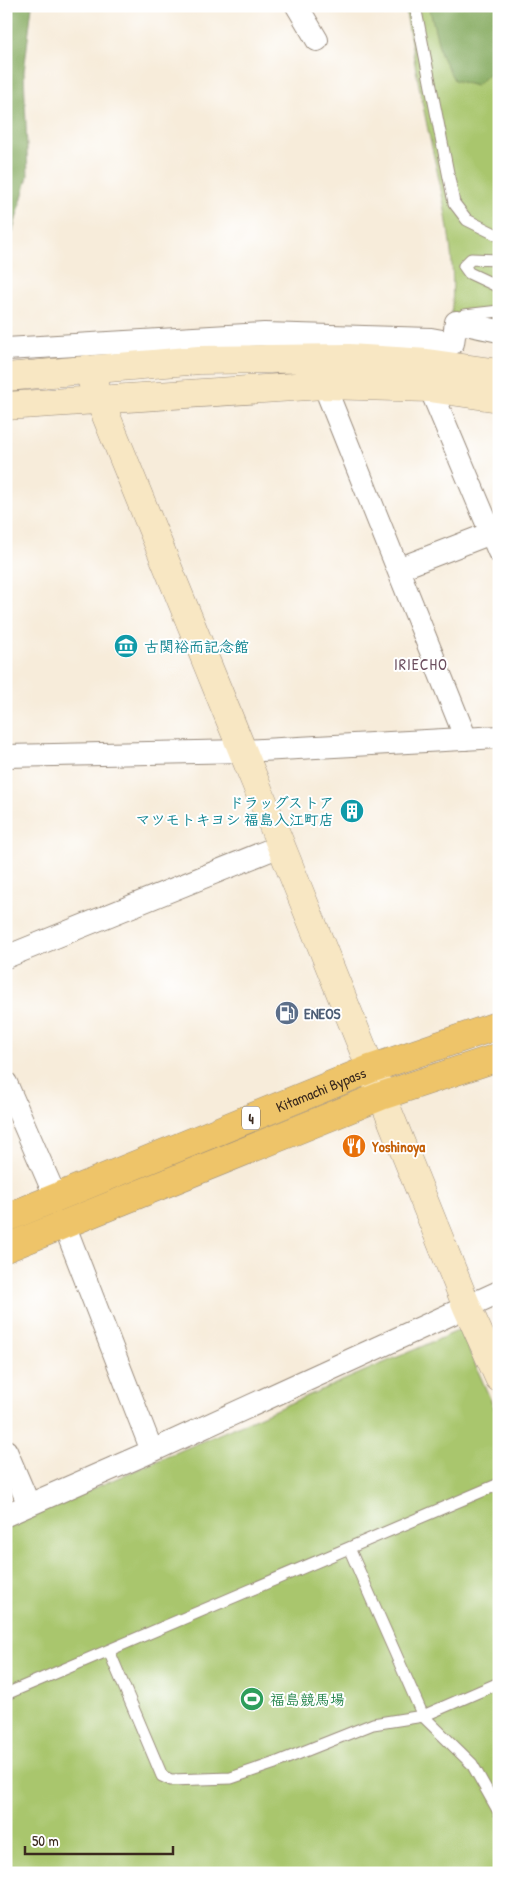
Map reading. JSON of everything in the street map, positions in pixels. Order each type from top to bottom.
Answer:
[{"type":"highway","name":"Kitamachi Bypass","points":[[6,1218],[370,1069],[499,1025]]},
{"type":"highway","name":"Kitamachi Bypass","points":[[6,1248],[381,1096],[499,1057]]},
{"type":"street","points":[[297,6],[317,40]]},
{"type":"street","points":[[6,349],[264,334],[431,339],[453,343],[456,322],[499,330]]},
{"type":"street","points":[[6,377],[199,360],[349,358],[427,363],[499,373]]},
{"type":"street","points":[[86,369],[244,752],[280,846],[467,1307],[499,1378]]},
{"type":"street","points":[[324,385],[466,739]]},
{"type":"street","points":[[6,406],[324,385],[430,388],[499,398]]},
{"type":"street","points":[[398,569],[495,542],[430,388]]},
{"type":"street","points":[[6,756],[244,752],[499,737]]},
{"type":"street","points":[[6,957],[280,846]]},
{"type":"street","points":[[6,1083],[56,1198]]},
{"type":"street","points":[[64,1224],[152,1451]]},
{"type":"street","points":[[6,1515],[152,1451],[499,1292]]},
{"type":"street","points":[[6,1451],[29,1505]]},
{"type":"lane","points":[[415,6],[454,203],[467,220],[499,236]]},
{"type":"lane","points":[[499,260],[471,259],[464,266],[468,273],[499,288]]},
{"type":"lane","points":[[453,343],[458,323],[464,315],[499,310]]},
{"type":"lane","points":[[6,1694],[499,1484]]},
{"type":"lane","points":[[349,1548],[423,1716],[472,1764],[499,1812]]},
{"type":"lane","points":[[109,1651],[162,1776],[171,1780],[231,1778],[275,1763],[372,1724],[423,1716],[499,1683]]},
{"type":"green space","points":[[6,6],[32,6],[24,72],[28,176],[10,241],[6,244]]},
{"type":"green space","points":[[405,6],[499,6],[499,341],[448,334],[453,284],[449,232]]},
{"type":"green space","points":[[429,6],[497,6],[495,67],[476,86],[454,80],[441,55]]},
{"type":"green space","name":"福島競馬場","points":[[460,1330],[499,1419],[499,1873],[6,1873],[6,1526]]},
{"type":"place","name":"古関裕而記念館","points":[[126,646]]},
{"type":"place","name":"ドラッグストア マツモトキヨシ 福島入江町店","points":[[352,811]]},
{"type":"place","name":"ENEOS","points":[[287,1013]]},
{"type":"place","name":"Yoshinoya","points":[[354,1146]]},
{"type":"place","name":"福島競馬場","points":[[252,1699]]},
{"type":"district","name":"IRIECHO","points":[[421,664]]}]
